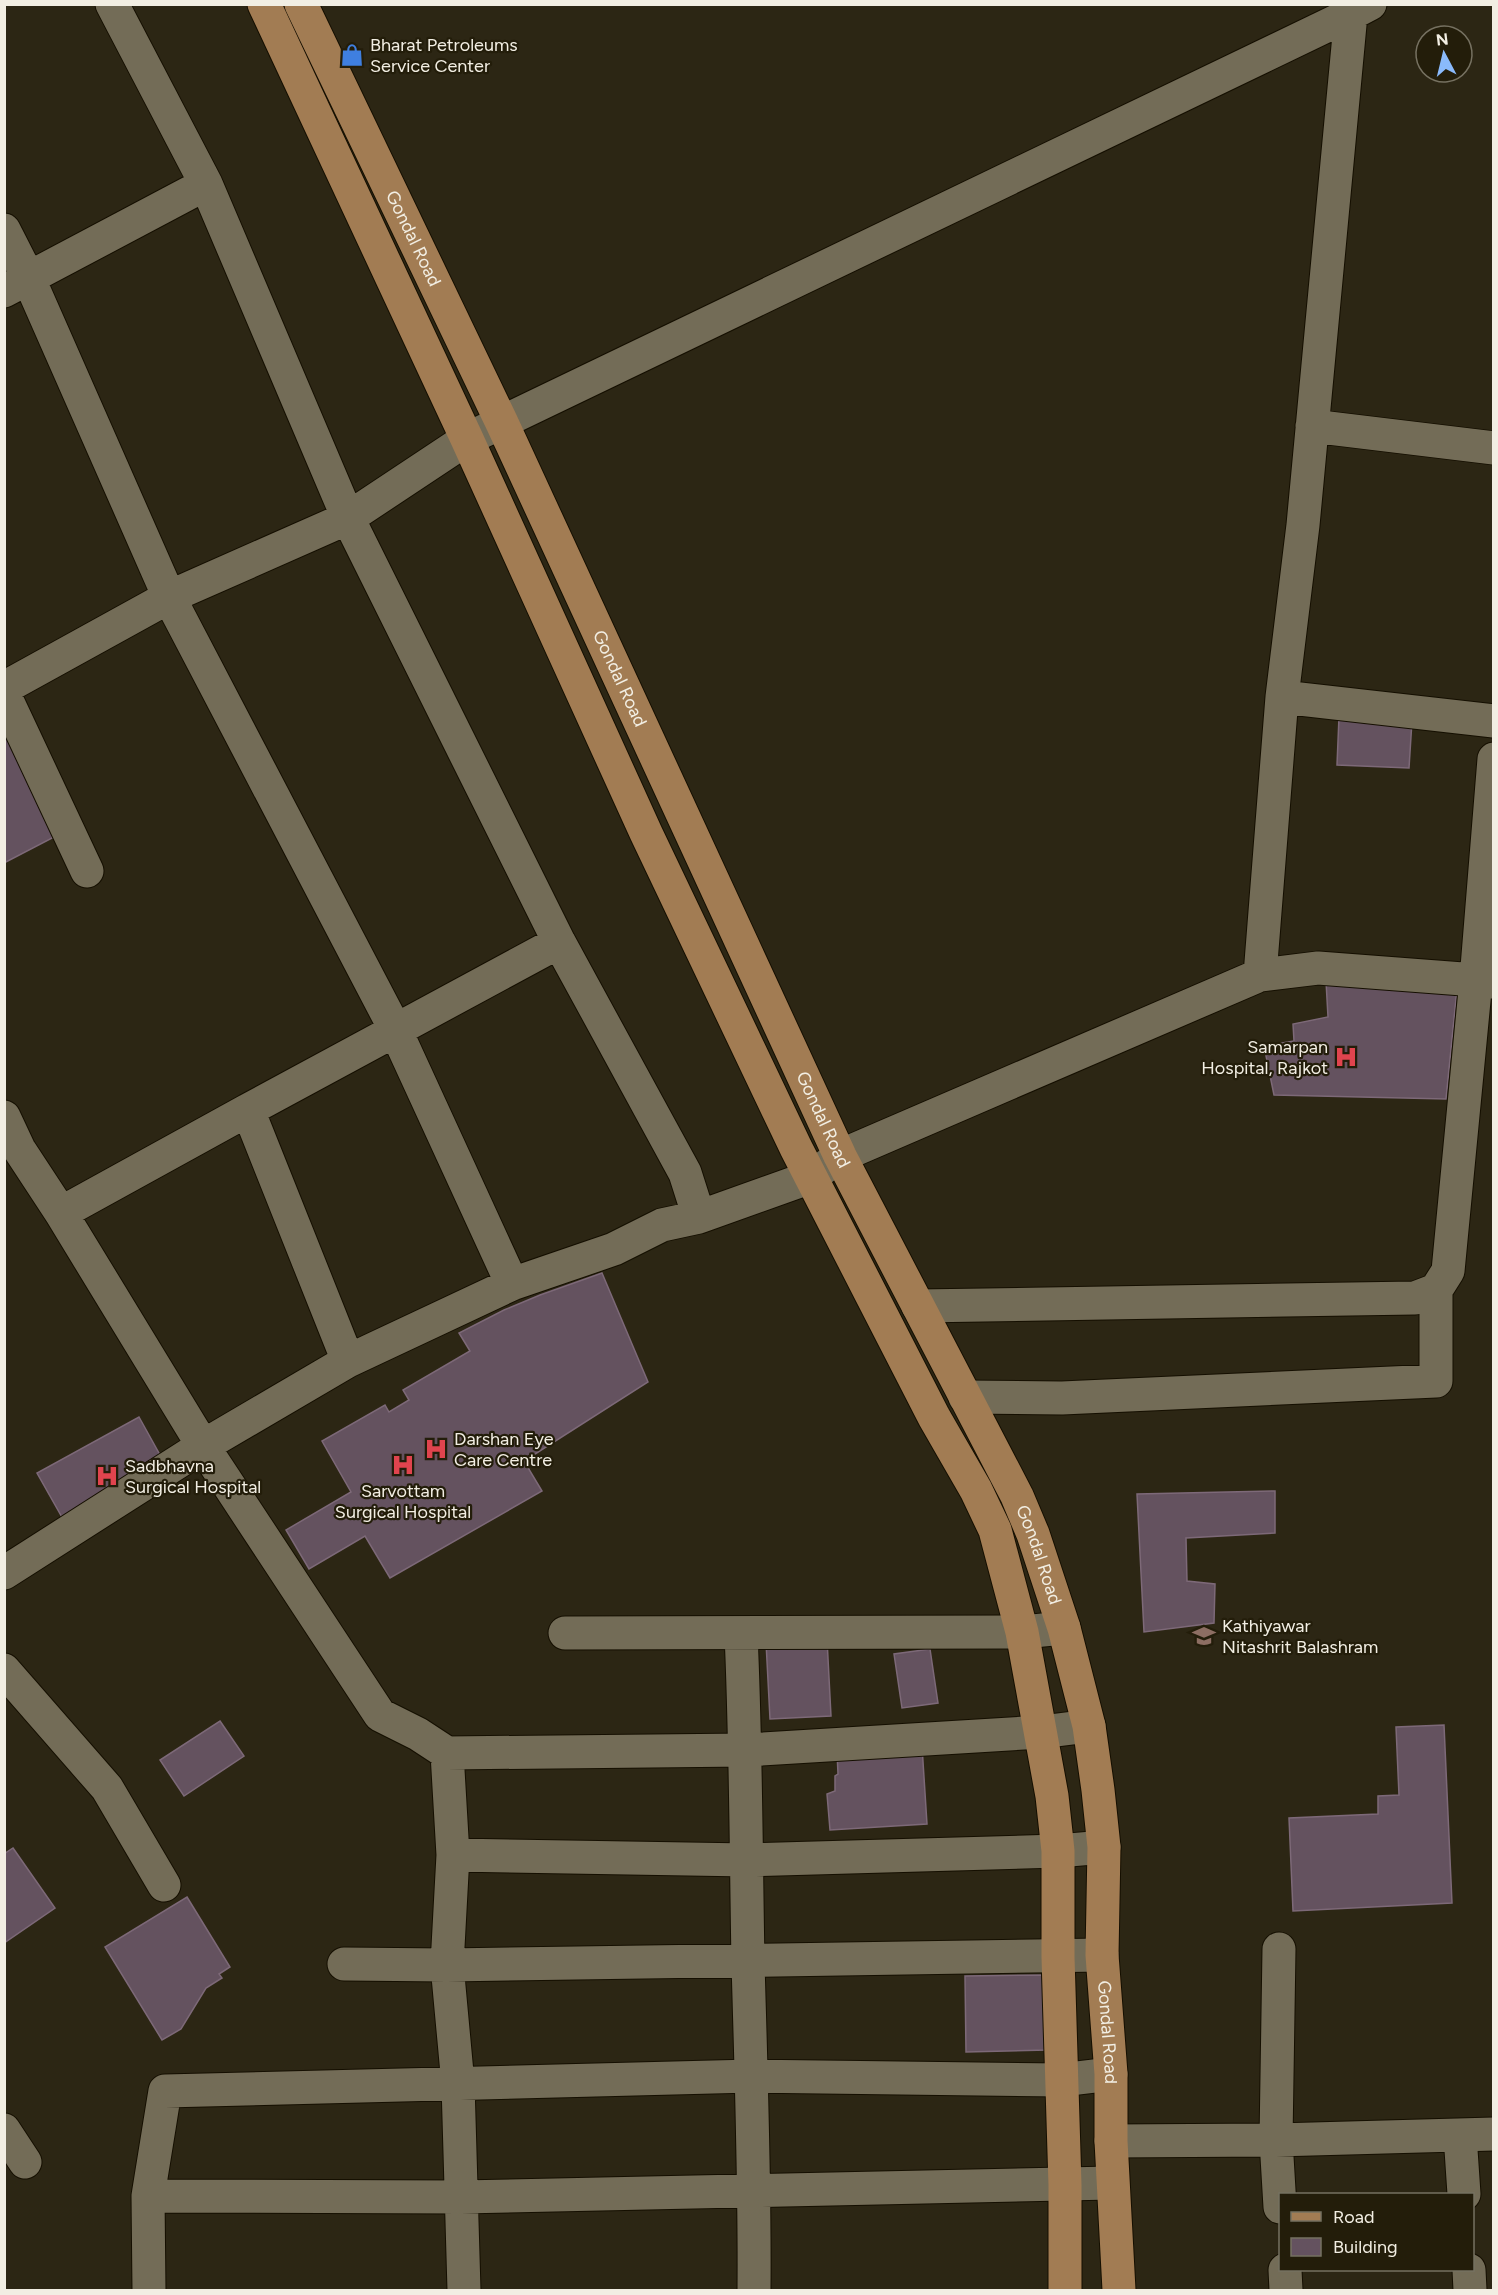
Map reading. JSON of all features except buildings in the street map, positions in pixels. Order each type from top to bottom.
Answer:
[{"type":"main road","name":"Gondal Road","points":[[264,4],[467,439],[646,833],[811,1177],[933,1417],[976,1490],[994,1530],[1022,1632],[1052,1796],[1058,1851],[1065,2290]]},
{"type":"main road","name":"Gondal Road","points":[[301,4],[502,423],[840,1156],[1017,1496],[1033,1534],[1064,1628],[1089,1726],[1104,1847],[1102,1955],[1111,2074],[1112,2183],[1119,2290]]},
{"type":"street","points":[[112,4],[206,184],[348,518],[559,942],[685,1173],[699,1217]]},
{"type":"street","points":[[4,688],[169,597],[348,518],[467,439],[1360,10]]},
{"type":"street","points":[[1260,975],[1282,697],[1360,10]]},
{"type":"street","points":[[17,285],[206,184]]},
{"type":"street","points":[[4,230],[17,285],[169,597],[395,1029],[512,1284]]},
{"type":"street","points":[[1312,426],[1494,448]]},
{"type":"street","points":[[4,694],[87,871]]},
{"type":"street","points":[[1282,697],[1494,721]]},
{"type":"street","points":[[965,1397],[1062,1398],[1436,1381],[1436,1290],[1448,1270],[1485,981],[1494,759]]},
{"type":"street","points":[[61,1213],[395,1029],[559,942]]},
{"type":"street","points":[[4,1573],[203,1446],[348,1361],[512,1284],[614,1249],[662,1225],[699,1217],[811,1177],[840,1156],[1260,975],[1318,968],[1485,981]]},
{"type":"street","points":[[248,1110],[348,1361]]},
{"type":"street","points":[[4,1117],[12,1154],[61,1213],[203,1446],[380,1715],[418,1734],[447,1754],[747,1750],[1041,1732],[1089,1726]]},
{"type":"street","points":[[918,1306],[1415,1298],[1436,1290]]},
{"type":"street","points":[[565,1633],[1022,1632],[1064,1628]]},
{"type":"street","points":[[741,1634],[747,1750],[748,1961],[755,2190],[754,2290]]},
{"type":"street","points":[[4,1670],[107,1788],[164,1885]]},
{"type":"street","points":[[447,1754],[453,1855],[447,1965],[458,2084],[464,2290]]},
{"type":"street","points":[[453,1855],[748,1860],[1058,1851],[1104,1847]]},
{"type":"street","points":[[1279,1949],[1276,2140],[1280,2193]]},
{"type":"street","points":[[344,1964],[447,1965],[1058,1958],[1102,1955]]},
{"type":"street","points":[[149,2290],[148,2196],[165,2091],[752,2076],[1061,2080],[1111,2074]]},
{"type":"street","points":[[4,2130],[25,2162]]},
{"type":"street","points":[[1111,2141],[1276,2140],[1494,2134]]},
{"type":"street","points":[[1460,2135],[1464,2193]]},
{"type":"street","points":[[148,2196],[461,2197],[1112,2183]]},
{"type":"street","points":[[1284,2271],[1286,2290]]},
{"type":"street","points":[[1469,2271],[1470,2290]]},
{"type":"place","name":"Bharat Petroleums Service Center","points":[[352,55]]},
{"type":"place","name":"Samarpan Hospital, Rajkot","points":[[1346,1057]]},
{"type":"place","name":"Darshan Eye Care Centre","points":[[436,1449]]},
{"type":"place","name":"Sarvottam Surgical Hospital","points":[[403,1465]]},
{"type":"place","name":"Sadbhavna Surgical Hospital","points":[[107,1476]]},
{"type":"place","name":"Kathiyawar Nitashrit Balashram","points":[[1204,1636]]}]
